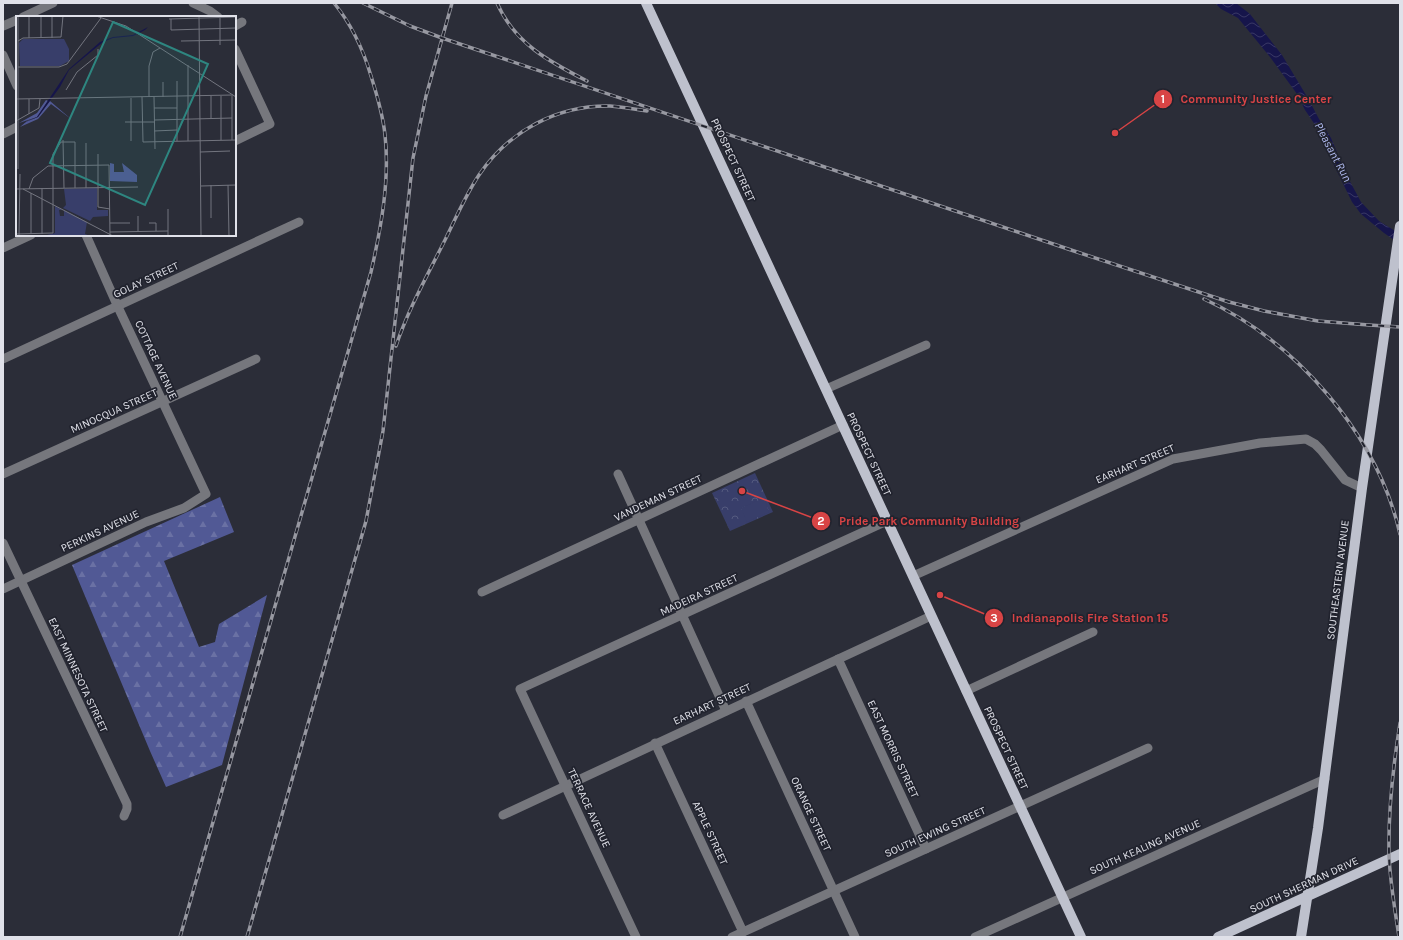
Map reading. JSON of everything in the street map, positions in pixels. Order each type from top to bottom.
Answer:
[{"type":"main road","name":"PROSPECT STREET","points":[[646,3],[1081,937]]},
{"type":"main road","name":"SOUTHEASTERN AVENUE","points":[[1301,937],[1325,779],[1362,488],[1400,226]]},
{"type":"main road","name":"SOUTH SHERMAN DRIVE","points":[[1218,937],[1400,854]]},
{"type":"street","points":[[25,16],[53,3]]},
{"type":"street","points":[[193,3],[210,10],[217,16]]},
{"type":"street","points":[[3,26],[16,20]]},
{"type":"street","points":[[236,51],[270,124],[236,140]]},
{"type":"street","points":[[3,55],[16,84]]},
{"type":"street","points":[[3,134],[16,128]]},
{"type":"street","name":"GOLAY STREET","points":[[3,359],[299,222]]},
{"type":"street","points":[[3,248],[29,236]]},
{"type":"street","name":"COTTAGE AVENUE","points":[[86,236],[118,307],[206,494]]},
{"type":"street","points":[[826,389],[926,345]]},
{"type":"street","name":"MINOCQUA STREET","points":[[3,474],[256,359]]},
{"type":"street","name":"VANDEMAN STREET","points":[[482,592],[843,425]]},
{"type":"street","name":"EARHART STREET","points":[[913,576],[1173,459],[1260,443],[1306,439],[1315,444],[1321,450],[1345,480],[1362,488]]},
{"type":"street","points":[[618,474],[726,711]]},
{"type":"street","name":"PERKINS AVENUE","points":[[3,589],[146,522],[184,508],[206,494]]},
{"type":"street","name":"MADEIRA STREET","points":[[520,689],[887,521]]},
{"type":"street","name":"EAST MINNESOTA STREET","points":[[3,543],[127,804],[128,809],[124,816]]},
{"type":"street","name":"EARHART STREET","points":[[503,815],[931,616]]},
{"type":"street","points":[[966,692],[1093,632]]},
{"type":"street","name":"EAST MORRIS STREET","points":[[838,659],[926,849]]},
{"type":"street","name":"TERRACE AVENUE","points":[[520,689],[636,937]]},
{"type":"street","name":"ORANGE STREET","points":[[746,701],[855,937]]},
{"type":"street","name":"APPLE STREET","points":[[655,744],[743,932]]},
{"type":"street","name":"SOUTH EWING STREET","points":[[732,937],[1148,748]]},
{"type":"street","name":"SOUTH KEALING AVENUE","points":[[976,937],[1325,779]]},
{"type":"green space","points":[[755,473],[773,512],[730,531],[712,493]]},
{"type":"green space","points":[[220,497],[234,532],[164,561],[199,647],[215,642],[219,624],[267,595],[222,765],[166,787],[72,565]]},
{"type":"green space","points":[[764,498],[769,512],[747,522],[741,508]]},
{"type":"water","name":"Pleasant Run","points":[[1215,3],[1236,3],[1250,14],[1282,55],[1331,138],[1346,174],[1361,202],[1379,221],[1400,234],[1400,244],[1361,214],[1352,202],[1330,157],[1330,147],[1305,110],[1297,94],[1270,57],[1238,18],[1221,9]]},
{"type":"railway","points":[[180,937],[371,272],[384,204],[386,152],[381,113],[361,47],[352,29],[334,3]]},
{"type":"railway","points":[[363,3],[410,26],[442,38],[1229,302],[1264,311],[1318,321],[1400,327]]},
{"type":"railway","points":[[247,937],[366,521],[383,431],[413,158],[426,96],[452,3]]},
{"type":"railway","points":[[497,3],[513,30],[524,41],[547,59],[587,81]]},
{"type":"railway","points":[[396,346],[412,306],[460,208],[479,175],[491,159],[520,134],[536,124],[571,110],[610,106],[647,111]]},
{"type":"railway","points":[[1204,299],[1238,317],[1270,339],[1300,365],[1328,395],[1352,427],[1373,461],[1389,497],[1400,534]]},
{"type":"railway","points":[[1399,937],[1390,875],[1389,822],[1395,756],[1400,723]]},
{"type":"place","name":"Community Justice Center","points":[[1115,133]]},
{"type":"place","name":"Pride Park Community Building","points":[[742,491]]},
{"type":"place","name":"Indianapolis Fire Station 15","points":[[940,595]]}]
